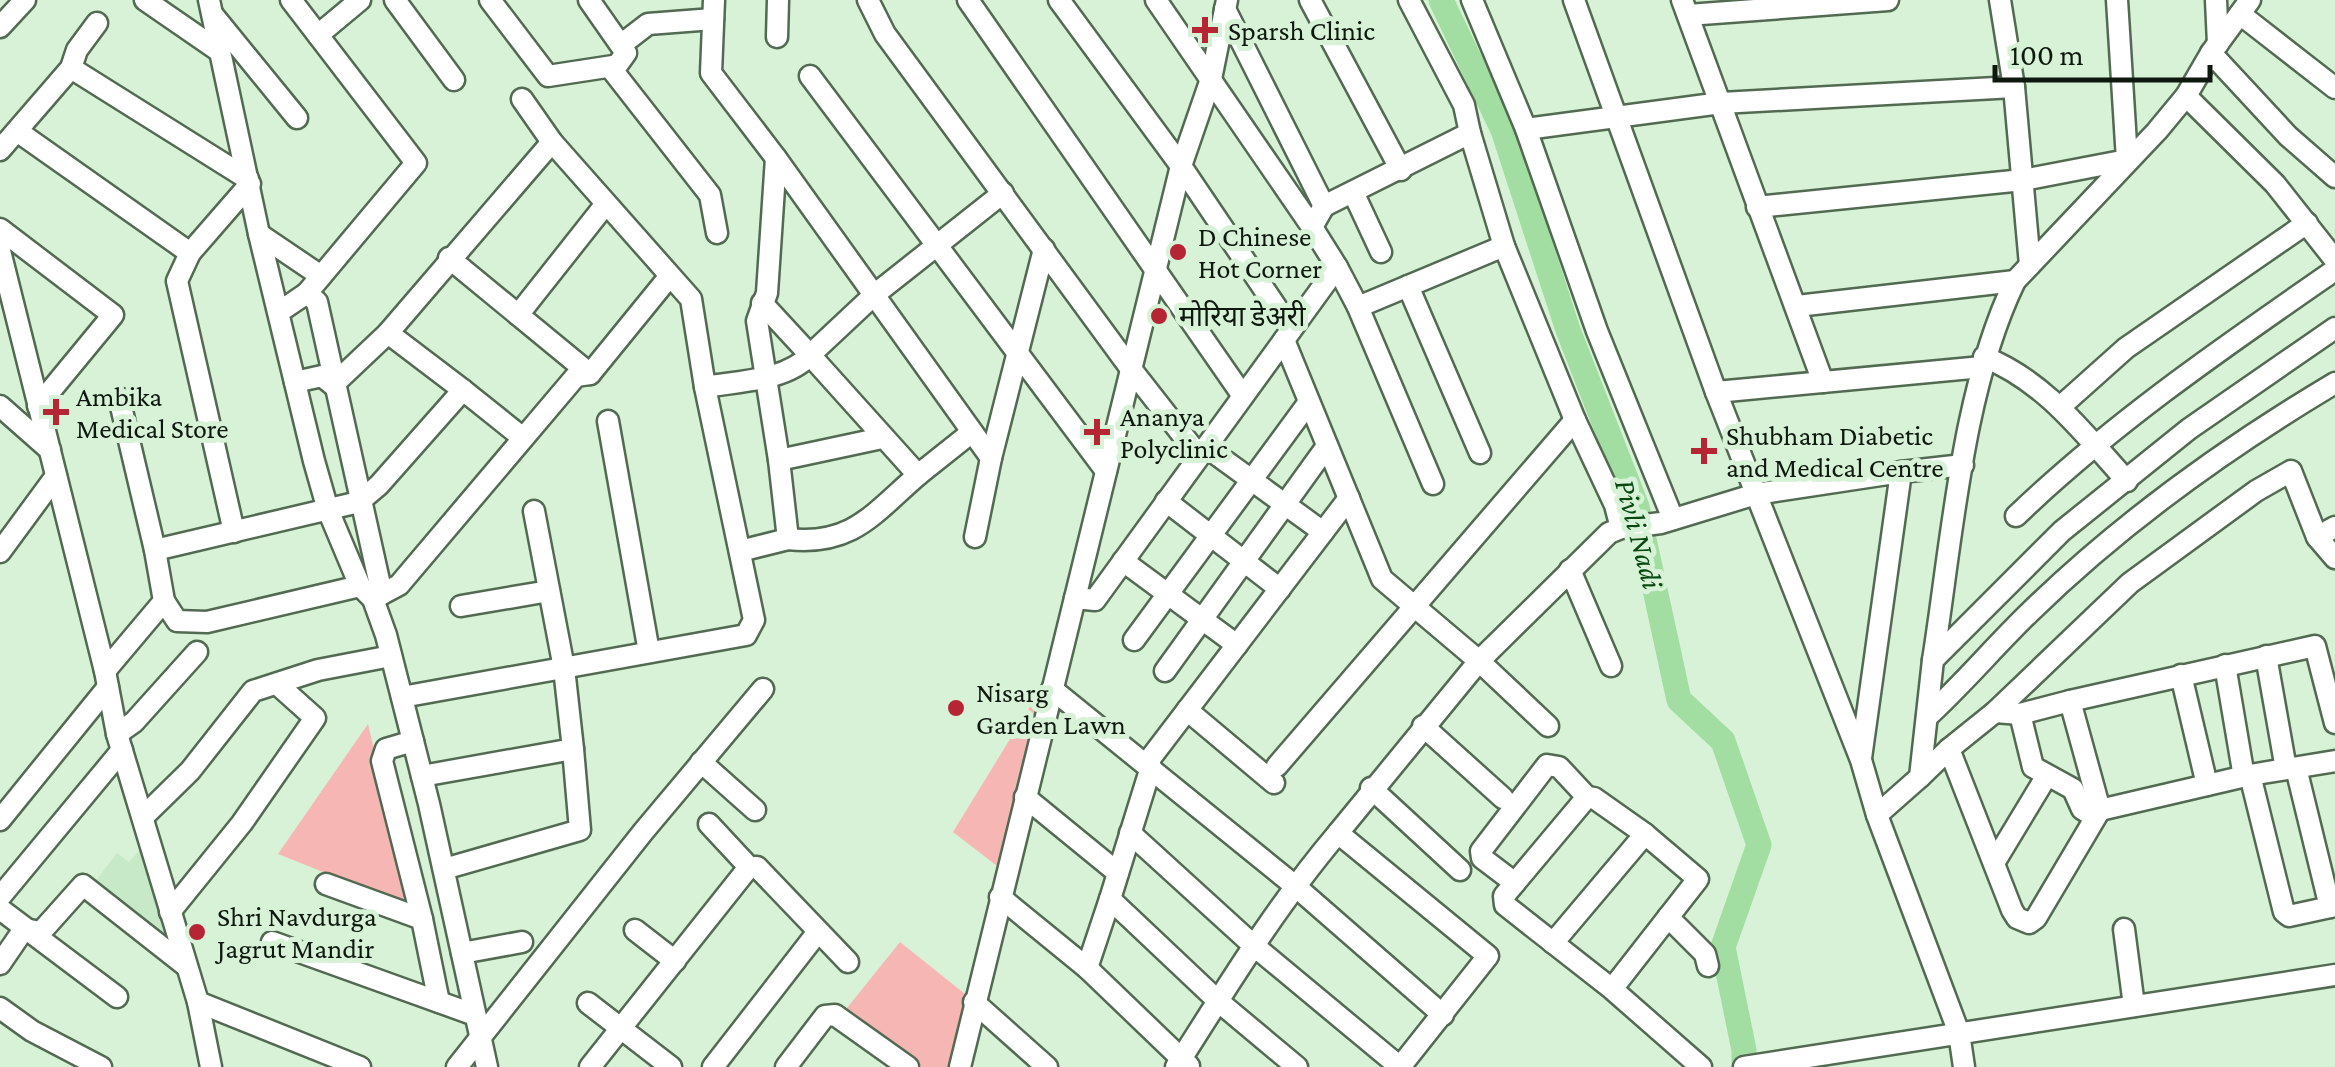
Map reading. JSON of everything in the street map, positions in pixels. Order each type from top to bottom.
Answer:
[{"type":"street","points":[[0,27],[26,0]]},
{"type":"street","points":[[145,0],[219,51]]},
{"type":"street","points":[[279,312],[314,284],[416,163],[291,0]]},
{"type":"street","points":[[318,35],[360,0]]},
{"type":"street","points":[[395,0],[454,80]]},
{"type":"street","points":[[490,0],[548,76],[613,66],[626,53],[589,0]]},
{"type":"street","points":[[777,38],[778,0]]},
{"type":"street","points":[[968,0],[1243,396]]},
{"type":"street","points":[[1059,0],[1181,166],[1288,335],[1309,402],[1382,580],[1479,661],[1548,726]]},
{"type":"street","points":[[1156,0],[1336,267],[1358,307],[1433,484]]},
{"type":"street","points":[[1310,0],[1401,170]]},
{"type":"street","points":[[1408,0],[1464,106],[1504,246],[1575,420],[1628,528]]},
{"type":"street","points":[[1472,0],[1526,128],[1667,521]]},
{"type":"street","points":[[1574,0],[1716,392],[1861,760],[1877,815],[1959,1033],[1964,1067]]},
{"type":"street","points":[[1823,382],[1685,8],[1888,0]]},
{"type":"street","points":[[2000,0],[2024,180],[2023,273]]},
{"type":"street","points":[[2117,0],[2127,160]]},
{"type":"street","points":[[2216,0],[2214,48],[2288,136],[2335,177]]},
{"type":"street","points":[[960,1067],[1181,166],[1211,79],[1226,4]]},
{"type":"street","points":[[1226,4],[1324,206]]},
{"type":"street","points":[[210,7],[259,234],[328,510],[372,593]]},
{"type":"street","points":[[210,7],[297,118]]},
{"type":"street","points":[[1920,777],[1933,660],[1983,362],[2023,273],[2157,131],[2186,96],[2214,48],[2245,7],[2335,88]]},
{"type":"street","points":[[622,44],[648,24],[714,9],[711,73],[991,458]]},
{"type":"street","points":[[874,12],[1131,369],[1203,452],[1253,481],[1323,532]]},
{"type":"street","points":[[0,150],[72,68],[77,50],[97,24]]},
{"type":"street","points":[[613,66],[615,74],[710,194],[716,233]]},
{"type":"street","points":[[72,68],[248,182]]},
{"type":"street","points":[[810,76],[1106,471]]},
{"type":"street","points":[[1526,128],[1721,103],[2014,87]]},
{"type":"street","points":[[2186,96],[2275,184],[2335,260]]},
{"type":"street","points":[[402,697],[746,635],[754,620],[705,387],[679,285],[605,205],[522,99]]},
{"type":"street","points":[[17,131],[190,253]]},
{"type":"street","points":[[1312,227],[1324,206],[1470,133]]},
{"type":"street","points":[[333,384],[388,333],[552,142]]},
{"type":"street","points":[[776,158],[767,293],[757,321],[788,539]]},
{"type":"street","points":[[1756,208],[2024,180],[2127,160]]},
{"type":"street","points":[[234,532],[177,281],[190,253],[248,182]]},
{"type":"street","points":[[1353,192],[1382,252]]},
{"type":"street","points":[[705,387],[797,367],[874,295],[1003,193]]},
{"type":"street","points":[[518,315],[605,205]]},
{"type":"street","points":[[2060,407],[2126,348],[2307,223]]},
{"type":"street","points":[[0,229],[113,315],[38,406]]},
{"type":"street","points":[[259,234],[314,284],[359,502],[372,593],[422,776],[478,1042],[487,1067]]},
{"type":"street","points":[[1358,307],[1504,246]]},
{"type":"street","points":[[975,537],[1044,249]]},
{"type":"street","points":[[0,251],[107,679],[119,742],[198,1002],[211,1067]]},
{"type":"street","points":[[449,258],[590,374]]},
{"type":"street","points":[[1074,598],[1095,600],[1336,267]]},
{"type":"street","points":[[2016,516],[2094,446],[2190,370],[2335,270]]},
{"type":"street","points":[[1798,306],[2023,273]]},
{"type":"street","points":[[118,398],[164,601],[178,622],[207,622],[372,593],[399,585],[576,376],[590,374],[679,285]]},
{"type":"street","points":[[1408,286],[1480,453]]},
{"type":"street","points":[[762,304],[918,475]]},
{"type":"street","points":[[1933,660],[2062,531],[2188,429],[2335,328]]},
{"type":"street","points":[[388,333],[523,438]]},
{"type":"street","points":[[1716,392],[1983,362],[2027,378],[2060,407],[2127,481]]},
{"type":"street","points":[[296,382],[322,376],[333,384]]},
{"type":"street","points":[[1926,716],[2029,612],[2124,528],[2230,450],[2335,383]]},
{"type":"street","points":[[154,550],[359,502],[379,485],[463,390]]},
{"type":"street","points":[[1134,640],[1309,402]]},
{"type":"street","points":[[0,406],[50,450]]},
{"type":"street","points":[[1187,710],[1275,774],[1414,605],[1575,420]]},
{"type":"street","points":[[608,421],[649,652]]},
{"type":"street","points":[[740,551],[788,539],[821,540],[843,535],[972,432]]},
{"type":"street","points":[[779,460],[882,438]]},
{"type":"street","points":[[1164,671],[1327,446]]},
{"type":"street","points":[[1000,897],[1087,968],[1182,1064],[1294,884],[1371,788],[1479,661],[1609,533],[1667,521],[1756,494],[1963,465]]},
{"type":"street","points":[[1877,815],[1949,748],[1995,712],[2130,583],[2256,491],[2291,471],[2326,532],[2335,558]]},
{"type":"street","points":[[1861,760],[1901,472]]},
{"type":"street","points":[[4,538],[56,476]]},
{"type":"street","points":[[1087,968],[1151,761],[1349,498]]},
{"type":"street","points":[[1166,501],[1280,589]]},
{"type":"street","points":[[444,869],[580,830],[564,668],[534,511]]},
{"type":"street","points":[[1123,561],[1237,644]]},
{"type":"street","points":[[1570,570],[1610,666]]},
{"type":"street","points":[[461,606],[550,591]]},
{"type":"street","points":[[0,820],[164,601]]},
{"type":"street","points":[[1995,712],[2020,714],[2315,646],[2335,724]]},
{"type":"street","points":[[0,898],[134,722],[197,652]]},
{"type":"street","points":[[143,817],[190,771],[253,692],[318,670],[391,656]]},
{"type":"street","points":[[2225,665],[2247,776],[2284,912],[2290,916],[2332,907],[2291,768],[2266,656]]},
{"type":"street","points":[[2180,675],[2207,785]]},
{"type":"street","points":[[170,912],[242,823],[315,718],[277,684]]},
{"type":"street","points":[[457,1067],[763,689]]},
{"type":"street","points":[[1052,689],[1240,827]]},
{"type":"street","points":[[1949,748],[2012,910],[2016,918],[2029,923],[2036,918],[2097,814],[2070,702]]},
{"type":"street","points":[[2020,714],[2032,768],[2074,789],[2082,808],[2097,814],[2247,776],[2335,761]]},
{"type":"street","points":[[1423,726],[1503,798]]},
{"type":"street","points":[[413,741],[386,749],[382,761],[439,1002]]},
{"type":"street","points":[[422,776],[574,749]]},
{"type":"street","points":[[1151,761],[1443,1015]]},
{"type":"street","points":[[701,762],[755,810]]},
{"type":"street","points":[[1515,883],[1482,858],[1481,851],[1547,765],[1560,767],[1587,797],[1645,834],[1698,879],[1612,989]]},
{"type":"street","points":[[1994,863],[2046,777]]},
{"type":"street","points":[[1371,788],[1460,870]]},
{"type":"street","points":[[1587,797],[1504,896],[1505,905],[1612,989],[1701,1067]]},
{"type":"street","points":[[1025,798],[1118,873]]},
{"type":"street","points":[[710,824],[848,962]]},
{"type":"street","points":[[1130,833],[1254,945],[1400,1067],[1488,956],[1338,833]]},
{"type":"street","points":[[1552,943],[1645,834]]},
{"type":"street","points":[[590,1067],[750,868]]},
{"type":"street","points":[[326,884],[422,919]]},
{"type":"street","points":[[24,930],[41,932],[83,886],[186,966]]},
{"type":"street","points":[[1110,899],[1218,1001],[1297,1067]]},
{"type":"street","points":[[0,910],[117,996]]},
{"type":"street","points":[[1668,917],[1705,954],[1708,966]]},
{"type":"street","points":[[2124,928],[2134,1006]]},
{"type":"street","points":[[0,964],[24,930]]},
{"type":"street","points":[[636,930],[675,961]]},
{"type":"street","points":[[713,1067],[817,933]]},
{"type":"street","points":[[272,942],[475,1015]]},
{"type":"street","points":[[462,952],[522,942]]},
{"type":"street","points":[[1752,1066],[2335,975]]},
{"type":"street","points":[[198,1002],[360,1067]]},
{"type":"street","points":[[974,1002],[1046,1067]]},
{"type":"street","points":[[588,1003],[671,1067]]},
{"type":"street","points":[[0,1008],[101,1067]]},
{"type":"street","points":[[788,1066],[824,1016],[835,1015],[908,1067]]},
{"type":"shaded area","points":[[1050,674],[1001,869],[953,832]]},
{"type":"shaded area","points":[[368,724],[411,907],[278,854]]},
{"type":"shaded area","points":[[144,846],[170,946],[92,886],[117,853],[129,862]]},
{"type":"shaded area","points":[[900,942],[970,998],[954,1067],[922,1067],[847,1008]]},
{"type":"waterway","name":"Pivli Nadi","points":[[1441,0],[1503,130],[1568,330],[1637,507],[1679,700],[1723,741],[1759,845],[1723,947],[1744,1067]]},
{"type":"place","name":"Sparsh Clinic","points":[[1205,30]]},
{"type":"place","name":"D Chinese Hot Corner","points":[[1178,252]]},
{"type":"place","name":"मोरिया डेअरी","points":[[1159,316]]},
{"type":"place","name":"Ambika Medical Store","points":[[56,412]]},
{"type":"place","name":"Ananya Polyclinic","points":[[1097,432]]},
{"type":"place","name":"Shubham Diabetic and Medical Centre","points":[[1704,451]]},
{"type":"place","name":"Nisarg Garden Lawn","points":[[956,708]]},
{"type":"place","name":"Shri Navdurga Jagrut Mandir","points":[[197,932]]}]
